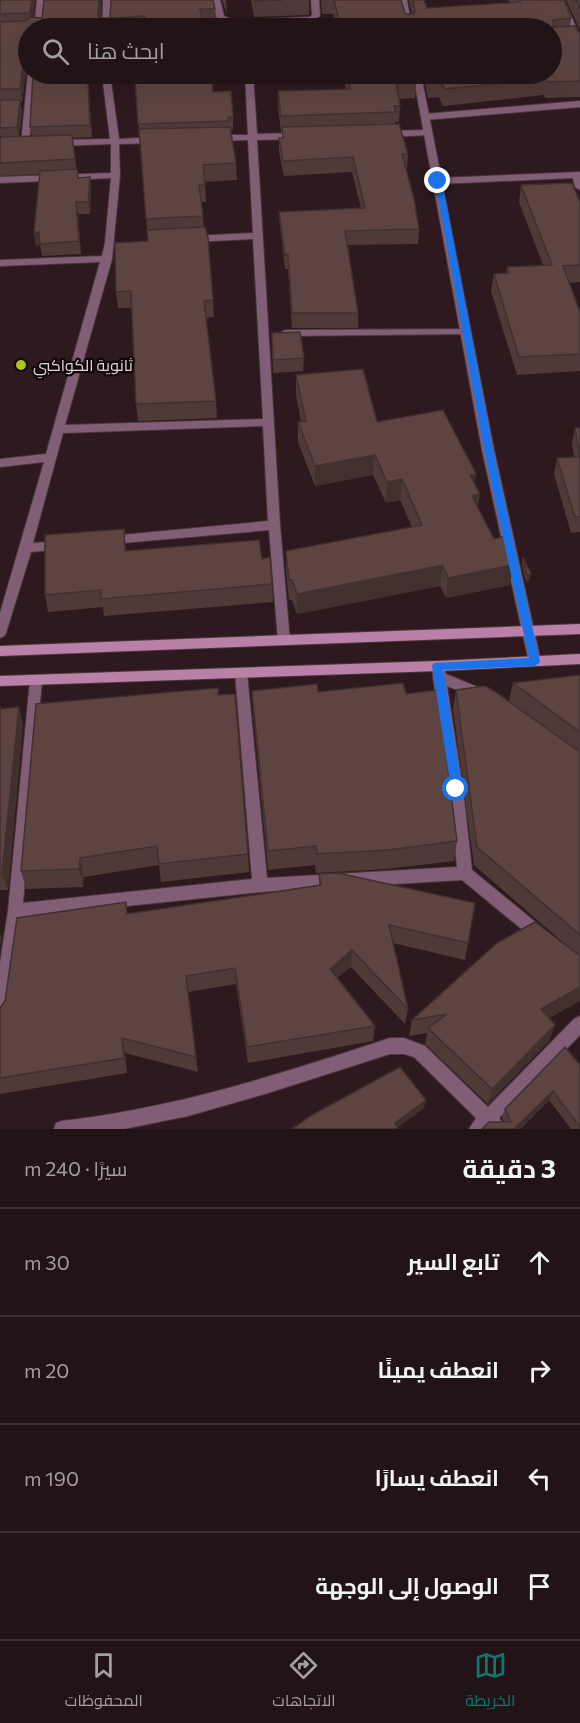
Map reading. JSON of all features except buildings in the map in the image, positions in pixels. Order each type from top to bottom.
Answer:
[{"type":"main road","points":[[0,651],[580,629]]},
{"type":"main road","points":[[0,681],[241,673],[438,671],[580,659]]},
{"type":"street","points":[[39,18],[41,0]]},
{"type":"street","points":[[106,18],[107,0]]},
{"type":"street","points":[[216,0],[221,18]]},
{"type":"street","points":[[313,18],[316,16],[315,0]]},
{"type":"street","points":[[403,0],[406,18]]},
{"type":"street","points":[[560,0],[575,40]]},
{"type":"street","points":[[29,84],[23,107],[21,144],[36,144]]},
{"type":"street","points":[[0,633],[107,259],[116,243],[115,141],[110,84]]},
{"type":"street","points":[[249,84],[274,525],[284,641]]},
{"type":"street","points":[[419,84],[488,450],[530,630],[535,662]]},
{"type":"street","points":[[425,117],[580,104]]},
{"type":"street","points":[[381,134],[427,133]]},
{"type":"street","points":[[207,138],[311,136]]},
{"type":"street","points":[[48,143],[161,140]]},
{"type":"street","points":[[0,180],[116,175]]},
{"type":"street","points":[[438,181],[578,175],[580,187]]},
{"type":"street","points":[[178,240],[257,236]]},
{"type":"street","points":[[0,263],[107,259]]},
{"type":"street","points":[[263,334],[466,332]]},
{"type":"street","points":[[60,429],[268,422]]},
{"type":"street","points":[[0,463],[52,457]]},
{"type":"street","points":[[97,541],[274,525]]},
{"type":"street","points":[[26,548],[74,544]]},
{"type":"street","points":[[438,671],[497,704]]},
{"type":"street","points":[[438,671],[456,789],[465,873]]},
{"type":"street","points":[[241,673],[260,885]]},
{"type":"street","points":[[0,1016],[15,912],[36,680]]},
{"type":"street","points":[[15,912],[260,885],[465,873],[554,946]]},
{"type":"street","points":[[62,1129],[114,1125],[209,1104],[390,1046],[404,1046],[419,1051],[488,1125],[580,1024]]},
{"type":"place","name":"ثانوية الكواكبي","points":[[21,365]]},
{"type":"route","points":[[438,181],[488,450],[530,630],[535,662],[438,666],[456,789]]}]
